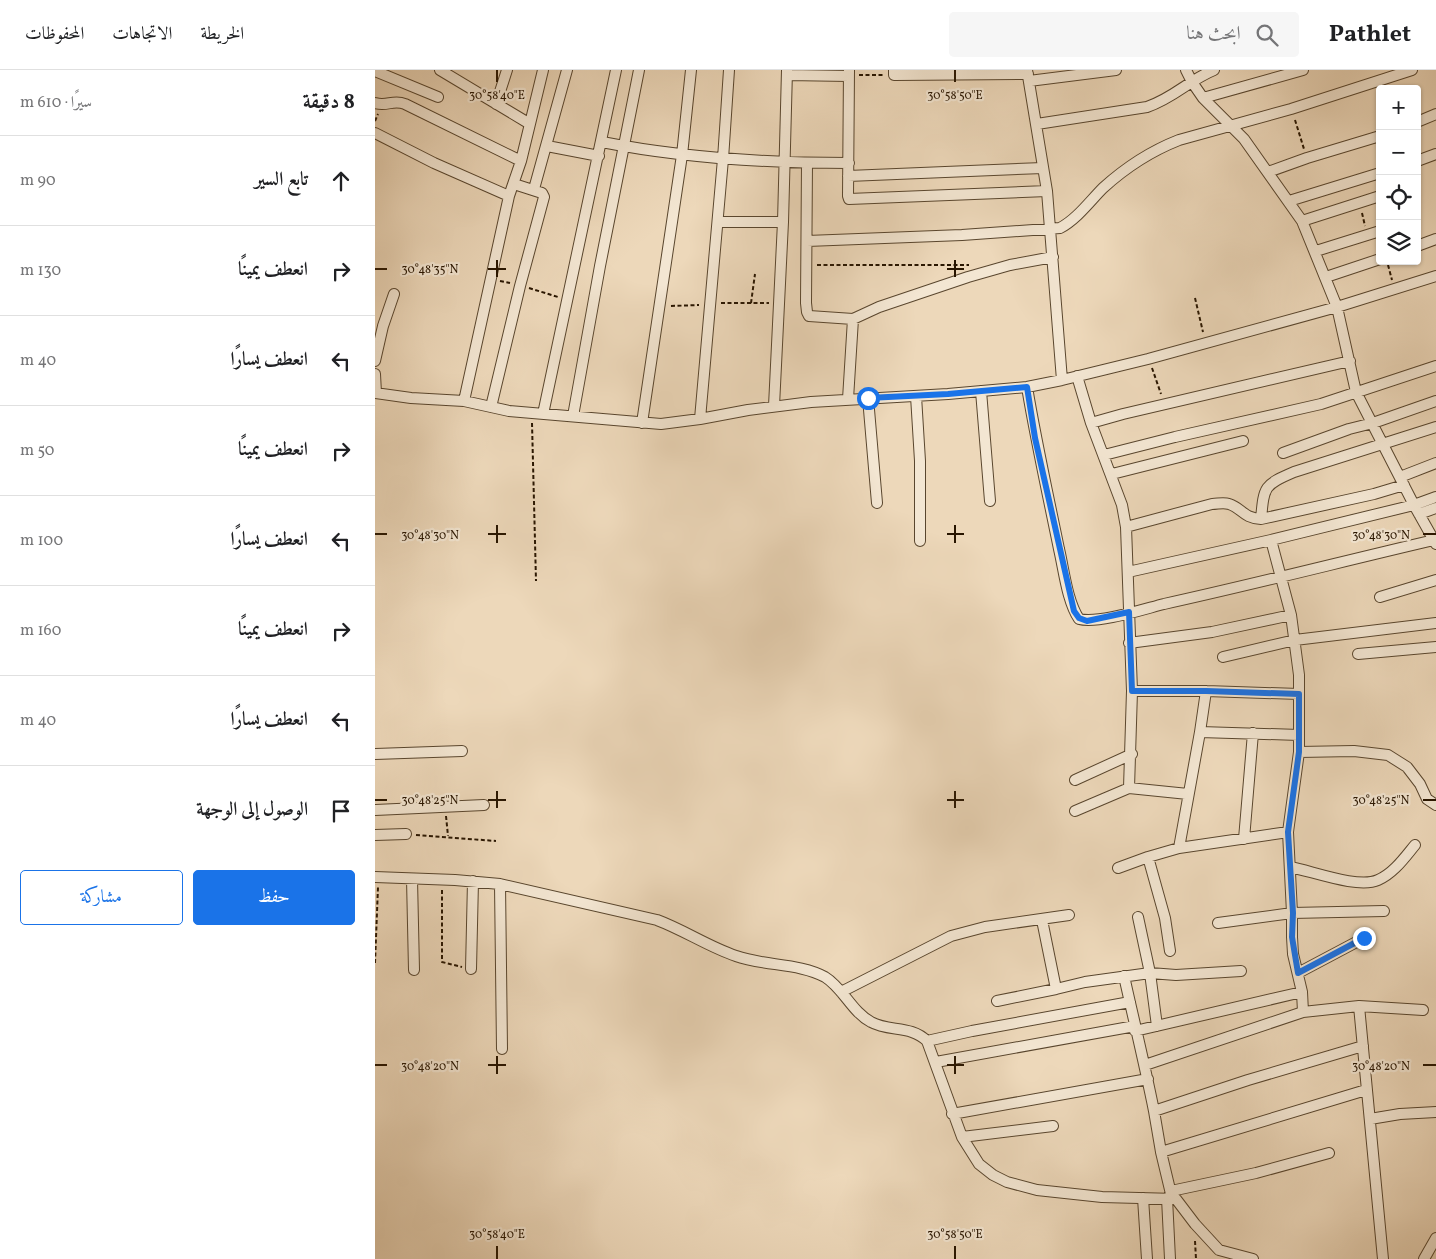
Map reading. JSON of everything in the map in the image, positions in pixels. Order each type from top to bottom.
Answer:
[{"type":"street","points":[[440,70],[530,124]]},
{"type":"street","points":[[496,104],[507,70]]},
{"type":"street","points":[[464,401],[509,196],[521,161],[543,70]]},
{"type":"street","points":[[534,190],[567,70]]},
{"type":"street","points":[[543,414],[616,70]]},
{"type":"street","points":[[573,416],[599,266],[639,70]]},
{"type":"street","points":[[643,423],[682,154],[691,70]]},
{"type":"street","points":[[700,420],[729,70]]},
{"type":"street","points":[[894,72],[1028,75],[1116,70]]},
{"type":"street","points":[[1027,387],[1037,448],[1074,611],[1079,618],[1087,621],[1282,577],[1434,536],[1417,509],[1356,392],[1337,306],[1302,221],[1233,126],[1203,98],[1186,70]]},
{"type":"street","points":[[1037,124],[1163,102],[1192,82],[1214,70]]},
{"type":"street","points":[[1203,98],[1303,70]]},
{"type":"street","points":[[807,241],[962,235],[1060,228],[1068,223],[1113,179],[1133,164],[1179,140],[1291,109],[1412,70]]},
{"type":"street","points":[[375,71],[392,74],[439,97]]},
{"type":"street","points":[[775,406],[787,72],[849,73],[849,200],[1047,191]]},
{"type":"street","points":[[1028,75],[1047,191],[1063,380]]},
{"type":"street","points":[[375,103],[383,105],[398,101],[521,161]]},
{"type":"street","points":[[1421,120],[1436,114]]},
{"type":"street","points":[[375,133],[434,163],[509,196]]},
{"type":"street","points":[[1268,172],[1376,137]]},
{"type":"street","points":[[601,142],[624,147],[723,159],[849,163]]},
{"type":"street","points":[[547,146],[599,156]]},
{"type":"street","points":[[1421,159],[1436,154]]},
{"type":"street","points":[[807,163],[806,303],[808,314],[815,317],[853,319],[884,305],[988,271],[1053,257]]},
{"type":"street","points":[[848,176],[1043,168]]},
{"type":"street","points":[[1289,201],[1376,174]]},
{"type":"street","points":[[491,407],[544,197],[543,193],[514,184]]},
{"type":"street","points":[[1302,221],[1376,197]]},
{"type":"street","points":[[717,222],[783,222]]},
{"type":"street","points":[[1316,252],[1376,232]]},
{"type":"street","points":[[1421,245],[1436,240]]},
{"type":"street","points":[[1326,277],[1376,260]]},
{"type":"street","points":[[375,374],[375,393],[411,398],[464,401],[531,413],[661,424],[700,420],[775,406],[1027,387],[1148,359],[1436,276]]},
{"type":"street","points":[[375,361],[383,326],[394,294]]},
{"type":"street","points":[[848,399],[853,319]]},
{"type":"street","points":[[1091,423],[1350,361]]},
{"type":"street","points":[[1104,456],[1175,437],[1297,410],[1436,366]]},
{"type":"street","points":[[1077,376],[1091,423],[1112,474],[1122,505],[1126,527],[1132,691],[1132,754],[1129,788]]},
{"type":"street","points":[[981,391],[990,501]]},
{"type":"street","points":[[916,396],[920,461],[920,541]]},
{"type":"street","points":[[868,398],[877,503]]},
{"type":"street","points":[[1283,453],[1349,429],[1436,402]]},
{"type":"street","points":[[1261,519],[1263,494],[1272,483],[1295,472],[1383,445],[1436,426]]},
{"type":"street","points":[[1112,474],[1243,442]]},
{"type":"street","points":[[1126,527],[1212,504],[1225,503],[1232,505],[1245,515],[1261,519],[1365,496],[1402,481],[1436,463]]},
{"type":"street","points":[[1417,509],[1436,497]]},
{"type":"street","points":[[1128,572],[1417,509],[1436,508]]},
{"type":"street","points":[[1271,540],[1291,616],[1299,676],[1299,752],[1288,832],[1293,913],[1292,937],[1302,992],[1303,1012]]},
{"type":"street","points":[[1380,597],[1436,580]]},
{"type":"street","points":[[1129,643],[1193,635],[1291,616]]},
{"type":"street","points":[[1223,657],[1295,640],[1436,623]]},
{"type":"street","points":[[1357,654],[1436,648]]},
{"type":"street","points":[[1132,691],[1299,694]]},
{"type":"street","points":[[1179,848],[1206,691]]},
{"type":"street","points":[[1200,732],[1299,735]]},
{"type":"street","points":[[1244,839],[1253,733]]},
{"type":"street","points":[[375,754],[462,751]]},
{"type":"street","points":[[1299,752],[1354,751],[1388,755],[1407,767],[1420,784],[1427,799],[1436,804]]},
{"type":"street","points":[[1075,780],[1132,754]]},
{"type":"street","points":[[1075,811],[1129,788],[1188,794]]},
{"type":"street","points":[[375,810],[483,804]]},
{"type":"street","points":[[1118,868],[1179,848],[1288,832]]},
{"type":"street","points":[[375,835],[407,834]]},
{"type":"street","points":[[1290,867],[1354,882],[1374,881],[1387,874],[1399,864],[1415,845]]},
{"type":"street","points":[[1148,857],[1165,918],[1170,951]]},
{"type":"street","points":[[377,877],[500,884],[657,920],[739,957],[817,974],[826,978],[859,1013],[871,1022],[910,1031],[921,1035],[927,1041],[936,1062],[952,1114],[962,1137],[979,1164],[993,1175],[1007,1182],[1037,1190],[1093,1196],[1143,1198],[1170,1196],[1329,1154]]},
{"type":"street","points":[[412,879],[414,970]]},
{"type":"street","points":[[471,969],[473,881]]},
{"type":"street","points":[[500,884],[502,1050]]},
{"type":"street","points":[[1218,924],[1293,913],[1384,911]]},
{"type":"street","points":[[841,992],[951,936],[985,928],[1069,915]]},
{"type":"street","points":[[1138,917],[1150,973],[1157,1026]]},
{"type":"street","points":[[1042,920],[1056,989]]},
{"type":"street","points":[[1298,973],[1364,938]]},
{"type":"street","points":[[997,1001],[1085,982],[1124,976],[1150,973],[1176,975],[1241,971]]},
{"type":"street","points":[[1124,976],[1148,1079],[1170,1196],[1170,1259]]},
{"type":"street","points":[[936,1062],[1157,1026],[1302,992]]},
{"type":"street","points":[[927,1041],[1130,1002]]},
{"type":"street","points":[[1359,1006],[1383,1259]]},
{"type":"street","points":[[1145,1065],[1303,1012],[1359,1006],[1423,1010]]},
{"type":"street","points":[[1154,1111],[1248,1080],[1363,1046]]},
{"type":"street","points":[[952,1114],[1148,1079]]},
{"type":"street","points":[[1161,1152],[1366,1090]]},
{"type":"street","points":[[1370,1119],[1400,1114],[1436,1112]]},
{"type":"street","points":[[962,1137],[1053,1126]]},
{"type":"street","points":[[1170,1196],[1181,1203],[1219,1254],[1253,1259]]},
{"type":"street","points":[[1143,1198],[1147,1259]]},
{"type":"street","points":[[1424,1259],[1436,1238]]},
{"type":"path","points":[[849,73],[894,72]]},
{"type":"path","points":[[1291,109],[1307,158]]},
{"type":"path","points":[[1360,202],[1367,235]]},
{"type":"path","points":[[807,265],[961,264],[976,266],[988,271]]},
{"type":"path","points":[[1388,265],[1395,289]]},
{"type":"path","points":[[660,307],[751,303],[755,274]]},
{"type":"path","points":[[1195,298],[1205,343]]},
{"type":"path","points":[[1148,359],[1165,405]]},
{"type":"path","points":[[531,413],[536,581]]},
{"type":"path","points":[[445,807],[447,836]]},
{"type":"path","points":[[407,834],[496,841]]},
{"type":"path","points":[[375,963],[377,877]]},
{"type":"path","points":[[441,880],[443,962],[471,969]]},
{"type":"route","points":[[868,398],[948,394],[1027,387],[1035,438],[1074,611],[1079,618],[1087,621],[1129,612],[1132,691],[1299,694],[1299,752],[1288,832],[1293,913],[1293,954],[1298,973],[1364,938]]}]
